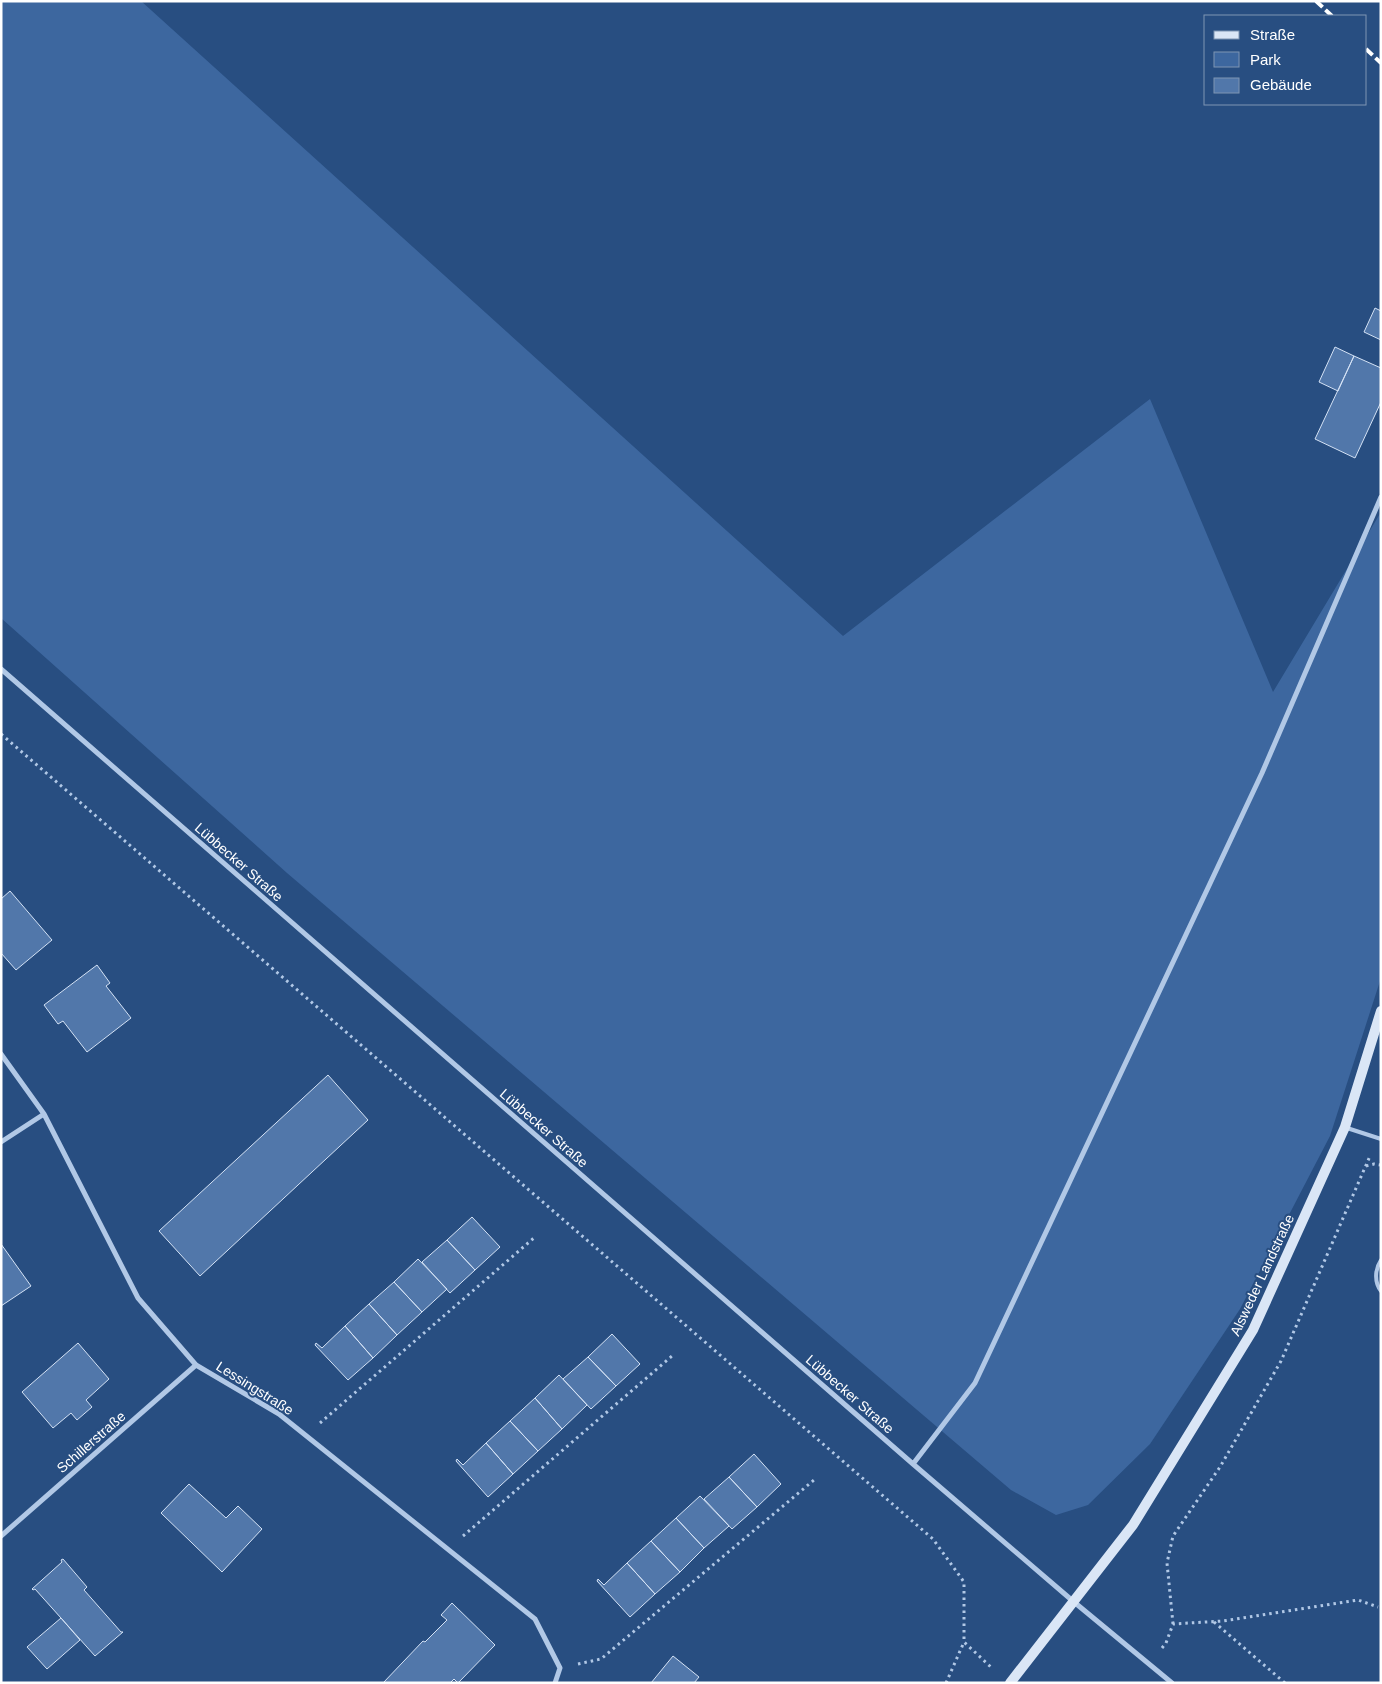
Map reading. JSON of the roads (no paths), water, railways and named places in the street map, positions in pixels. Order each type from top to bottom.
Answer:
[{"type":"main road","name":"Alsweder Landstraße","points":[[1010,1683],[1133,1525],[1253,1330],[1344,1127],[1381,1011]]},
{"type":"street","points":[[913,1464],[975,1383],[1262,773],[1381,498]]},
{"type":"street","name":"Lübbecker Straße","points":[[1,669],[913,1464],[1172,1683]]},
{"type":"street","name":"Lessingstraße","points":[[1,1054],[44,1114],[138,1298],[196,1365],[279,1414],[535,1619],[560,1668],[555,1683]]},
{"type":"street","points":[[1,1142],[44,1114]]},
{"type":"street","name":"Schillerstraße","points":[[1,1536],[196,1365]]},
{"type":"lane","points":[[1344,1127],[1379,1138]]},
{"type":"lane","points":[[1381,1260],[1376,1267],[1377,1286],[1381,1291]]},
{"type":"railway","points":[[1316,1],[1331,15]]},
{"type":"railway","points":[[1367,50],[1381,63]]}]
